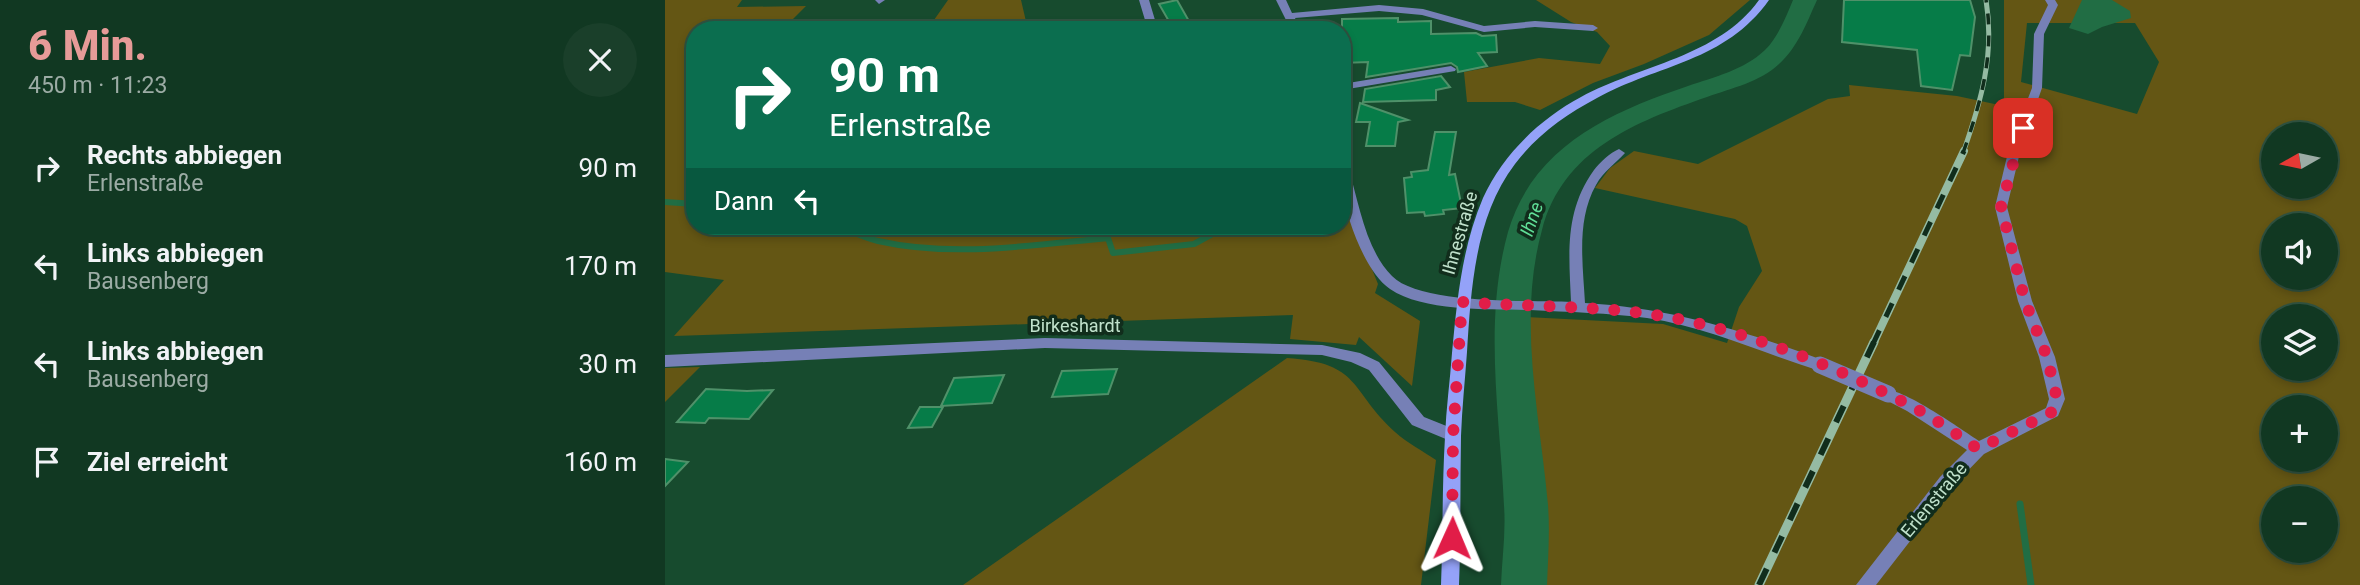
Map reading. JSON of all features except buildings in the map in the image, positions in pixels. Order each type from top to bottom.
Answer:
[{"type":"main road","name":"Ihnestraße","points":[[1450,585],[1453,436],[1462,302],[1469,259],[1490,194],[1525,143],[1543,126],[1594,93],[1690,55],[1734,33],[1750,20],[1765,0]]},
{"type":"street","points":[[1143,0],[1150,21]]},
{"type":"street","points":[[1281,0],[1293,21]]},
{"type":"street","points":[[1978,449],[2052,412],[2057,399],[2047,357],[2022,289],[2001,207],[2015,148],[2037,88],[2039,34],[2053,5],[2050,0]]},
{"type":"street","points":[[1291,16],[1379,8],[1423,12],[1484,29],[1535,24],[1593,27]]},
{"type":"street","points":[[1351,86],[1451,69]]},
{"type":"street","points":[[1578,306],[1576,226],[1584,193],[1604,164],[1619,153]]},
{"type":"street","name":"Erlenstraße","points":[[1351,198],[1369,251],[1388,281],[1413,294],[1481,304],[1578,306],[1668,317],[1758,341],[1888,394],[1978,449],[1946,482],[1865,585]]},
{"type":"street","name":"Birkeshardt","points":[[665,361],[1045,343],[1322,351],[1355,357],[1374,366],[1418,421],[1453,436]]},
{"type":"shaded area","points":[[665,0],[742,0],[737,7],[806,6],[791,21],[686,21],[686,235],[1351,235],[1351,217],[1378,284],[1375,293],[1420,321],[1412,386],[1359,337],[1356,345],[1290,339],[1293,315],[674,336],[724,280],[665,272]]},
{"type":"shaded area","points":[[948,0],[1021,0],[1026,21],[933,21]]},
{"type":"shaded area","points":[[1536,0],[1750,0],[1709,35],[1593,83],[1540,110],[1515,102],[1467,102],[1464,72],[1539,58],[1600,64],[1610,46],[1597,32],[1571,22]]},
{"type":"shaded area","points":[[2004,0],[2360,0],[2360,585],[1542,585],[1526,317],[1663,324],[1727,343],[1739,307],[1762,271],[1747,226],[1735,219],[1595,188],[1610,168],[1634,151],[1698,164],[1828,99],[1850,96],[1849,85],[1957,96],[2004,106]],"holes":[[[2027,23],[2135,23],[2159,62],[2137,114],[2021,82]]]},
{"type":"shaded area","points":[[2082,0],[2112,0],[2130,11],[2131,18],[2088,34],[2069,28]]},
{"type":"shaded area","points":[[1287,358],[1311,361],[1342,373],[1395,432],[1436,460],[1421,585],[963,585]]},
{"type":"shaded area","points":[[700,367],[665,402],[665,368]]},
{"type":"waterway","name":"Ihne","points":[[1524,585],[1527,515],[1516,402],[1513,333],[1518,265],[1535,202],[1550,177],[1568,157],[1589,140],[1638,114],[1758,68],[1773,56],[1784,42],[1805,0]]},
{"type":"waterway","points":[[665,202],[686,203]]},
{"type":"waterway","points":[[860,235],[878,241],[935,249],[1022,247],[1108,238],[1113,253],[1194,244],[1210,235]]},
{"type":"waterway","points":[[2020,504],[2031,585]]},
{"type":"railway","points":[[1963,153],[1985,78],[1989,40],[1986,0]]},
{"type":"railway","points":[[1873,344],[1964,151]]},
{"type":"railway","points":[[1759,585],[1874,342]]},
{"type":"route","points":[[1452,538],[1453,436],[1462,302],[1578,306],[1668,317],[1758,341],[1888,394],[1978,449],[2052,412],[2057,399],[2047,357],[2025,301],[2001,207],[2015,148],[2023,128]]}]
